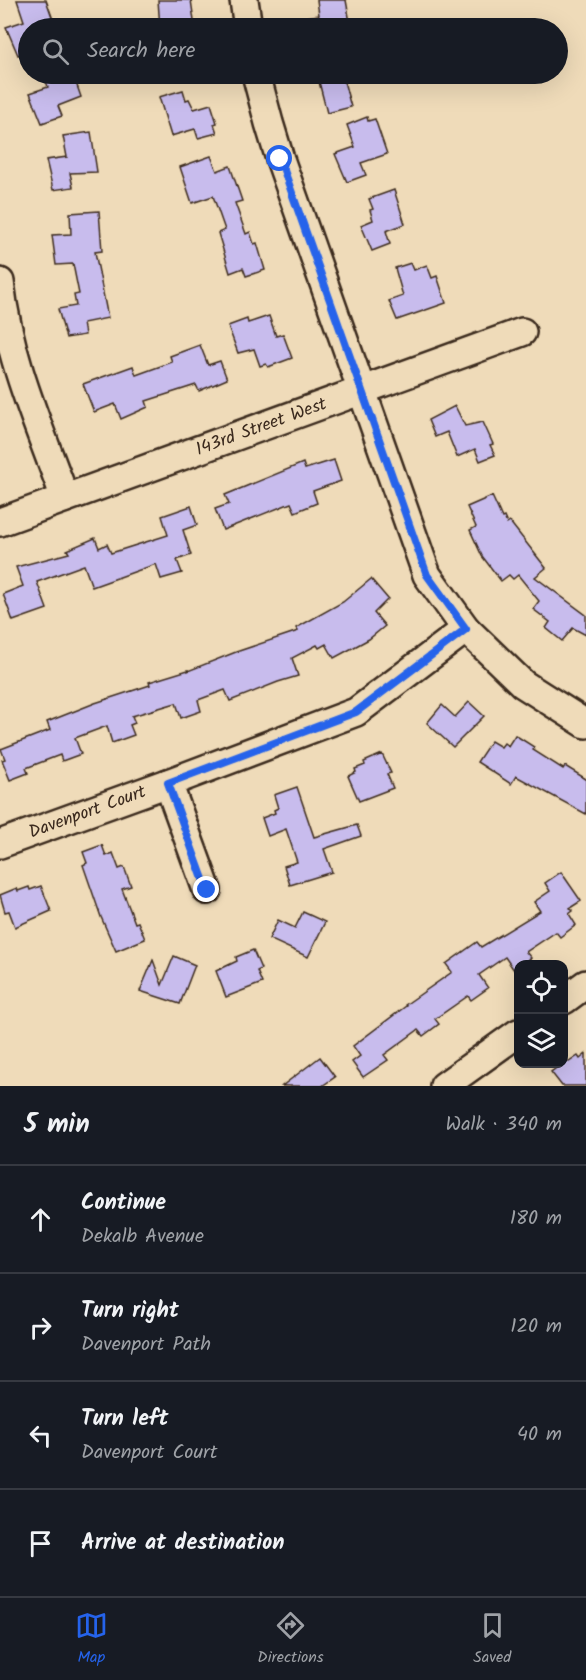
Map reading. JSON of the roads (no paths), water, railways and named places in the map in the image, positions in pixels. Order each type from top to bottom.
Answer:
[{"type":"street","points":[[244,0],[247,18]]},
{"type":"street","points":[[259,84],[280,159],[427,575],[466,629],[523,684],[586,724]]},
{"type":"street","points":[[0,282],[9,339],[65,498]]},
{"type":"street","name":"143rd Street West","points":[[0,522],[522,332]]},
{"type":"street","points":[[168,783],[356,712],[466,629]]},
{"type":"street","name":"Davenport Court","points":[[0,844],[168,783],[207,890]]},
{"type":"street","points":[[568,997],[586,984]]},
{"type":"street","points":[[444,1086],[514,1037]]}]
